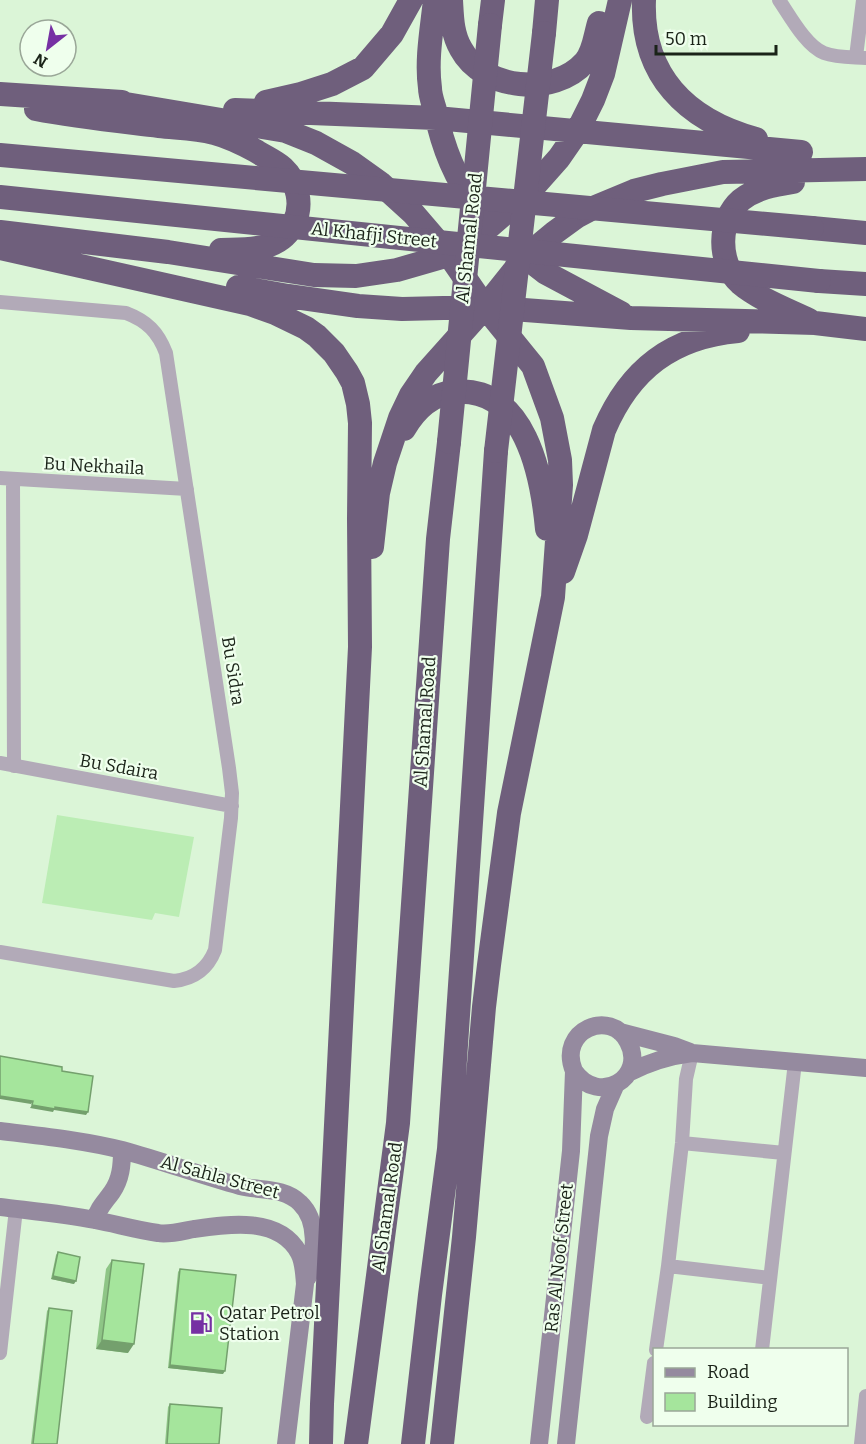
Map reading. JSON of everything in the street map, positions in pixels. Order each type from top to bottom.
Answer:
[{"type":"highway","points":[[231,110],[301,94],[332,84],[363,68],[392,34],[411,0]]},
{"type":"highway","points":[[435,0],[429,87],[449,161],[465,192],[490,226],[506,242],[546,273],[631,318]]},
{"type":"highway","points":[[451,0],[454,33],[462,51],[475,65],[486,72],[510,83],[522,85],[551,82],[586,62],[591,52],[604,0]]},
{"type":"highway","name":"Al Shamal Road","points":[[356,1444],[398,1123],[438,539],[493,0]]},
{"type":"highway","points":[[0,232],[168,252],[314,275],[356,276],[397,270],[449,255],[490,226],[541,179],[577,132],[603,74],[620,0]]},
{"type":"highway","points":[[644,0],[646,36],[655,63],[678,96],[701,116],[750,138],[866,169]]},
{"type":"highway","points":[[413,1444],[449,1149],[496,451],[548,11]]},
{"type":"highway","points":[[0,94],[231,110],[436,118],[801,152]]},
{"type":"highway","points":[[108,100],[286,132],[315,143],[380,183],[413,213],[449,255],[485,308],[533,366],[552,418],[560,460],[561,485],[553,597],[509,813],[484,1007],[464,1237],[442,1444]]},
{"type":"highway","points":[[0,102],[71,116],[213,133],[245,145],[276,162],[292,178],[299,199],[295,221],[289,231],[272,245],[261,248],[168,252]]},
{"type":"highway","points":[[0,155],[866,233]]},
{"type":"highway","points":[[360,647],[378,493],[385,462],[400,418],[411,395],[426,373],[485,308],[525,257],[576,217],[634,191],[723,172],[866,169]]},
{"type":"highway","points":[[815,323],[738,282],[726,263],[722,241],[727,219],[740,201],[759,189],[866,169]]},
{"type":"highway","name":"Al Khafji Street","points":[[0,197],[866,284]]},
{"type":"highway","points":[[0,246],[358,306],[402,309],[485,308],[631,318],[815,323],[866,329]]},
{"type":"highway","points":[[0,246],[250,304],[281,315],[317,336],[334,353],[353,383],[360,423],[360,647],[321,1444]]},
{"type":"highway","points":[[553,597],[576,535],[604,429],[632,381],[664,354],[698,339],[722,332],[815,323]]},
{"type":"highway","points":[[385,462],[418,409],[438,396],[450,393],[474,393],[486,396],[506,409],[520,429],[540,478],[546,514],[553,597]]},
{"type":"street","points":[[779,0],[815,48],[832,55],[861,58],[863,0]]},
{"type":"street","name":"Bu Sidra","points":[[0,302],[126,313],[149,324],[162,342],[187,489],[229,768],[232,806],[215,950],[210,961],[200,972],[186,980],[174,981],[0,952]]},
{"type":"street","points":[[6,479],[7,764]]},
{"type":"street","name":"Bu Nekhaila","points":[[6,479],[187,489]]},
{"type":"street","name":"Bu Sdaira","points":[[7,764],[232,806]]},
{"type":"street","points":[[692,1053],[600,1026],[581,1032],[571,1049],[570,1060],[573,1071],[592,1087],[609,1087],[643,1065],[658,1059],[692,1053],[866,1068]]},
{"type":"street","points":[[620,1032],[630,1044],[632,1051],[632,1059],[622,1078]]},
{"type":"street","points":[[656,1348],[682,1143],[686,1078],[692,1053]]},
{"type":"street","points":[[762,1348],[795,1062]]},
{"type":"street","name":"Ras Al Noof Street","points":[[539,1444],[571,1151],[573,1071]]},
{"type":"street","name":"Ras Al Noof Street","points":[[566,1444],[599,1136],[605,1109],[622,1078]]},
{"type":"street","name":"Al Sahla Street","points":[[0,1131],[96,1144],[250,1189],[278,1191],[290,1195],[307,1211],[312,1222],[314,1234],[310,1269],[305,1284]]},
{"type":"street","points":[[682,1143],[784,1153]]},
{"type":"street","points":[[95,1220],[97,1212],[113,1191],[120,1175],[122,1150]]},
{"type":"street","points":[[0,1353],[8,1208],[95,1220],[161,1234],[232,1224],[266,1228],[280,1233],[292,1242],[300,1254],[305,1284],[286,1444]]},
{"type":"street","points":[[668,1266],[770,1278]]},
{"type":"street","points":[[647,1417],[653,1381]]},
{"type":"street","points":[[862,1444],[866,1396]]},
{"type":"green space","points":[[57,815],[194,837],[179,917],[155,913],[152,920],[42,903]]},
{"type":"building","points":[[0,1056],[62,1067],[62,1071],[93,1076],[88,1112],[32,1105],[33,1101],[0,1096]]},
{"type":"building","points":[[58,1252],[80,1257],[76,1281],[53,1276]]},
{"type":"building","points":[[112,1260],[144,1264],[134,1344],[102,1340]]},
{"type":"building","name":"Qatar Petrol Station","points":[[180,1269],[236,1275],[225,1371],[170,1365]]},
{"type":"building","points":[[49,1308],[72,1311],[57,1444],[33,1444]]},
{"type":"building","points":[[170,1404],[222,1408],[219,1444],[167,1444]]},
{"type":"place","name":"Qatar Petrol Station","points":[[201,1323]]}]
